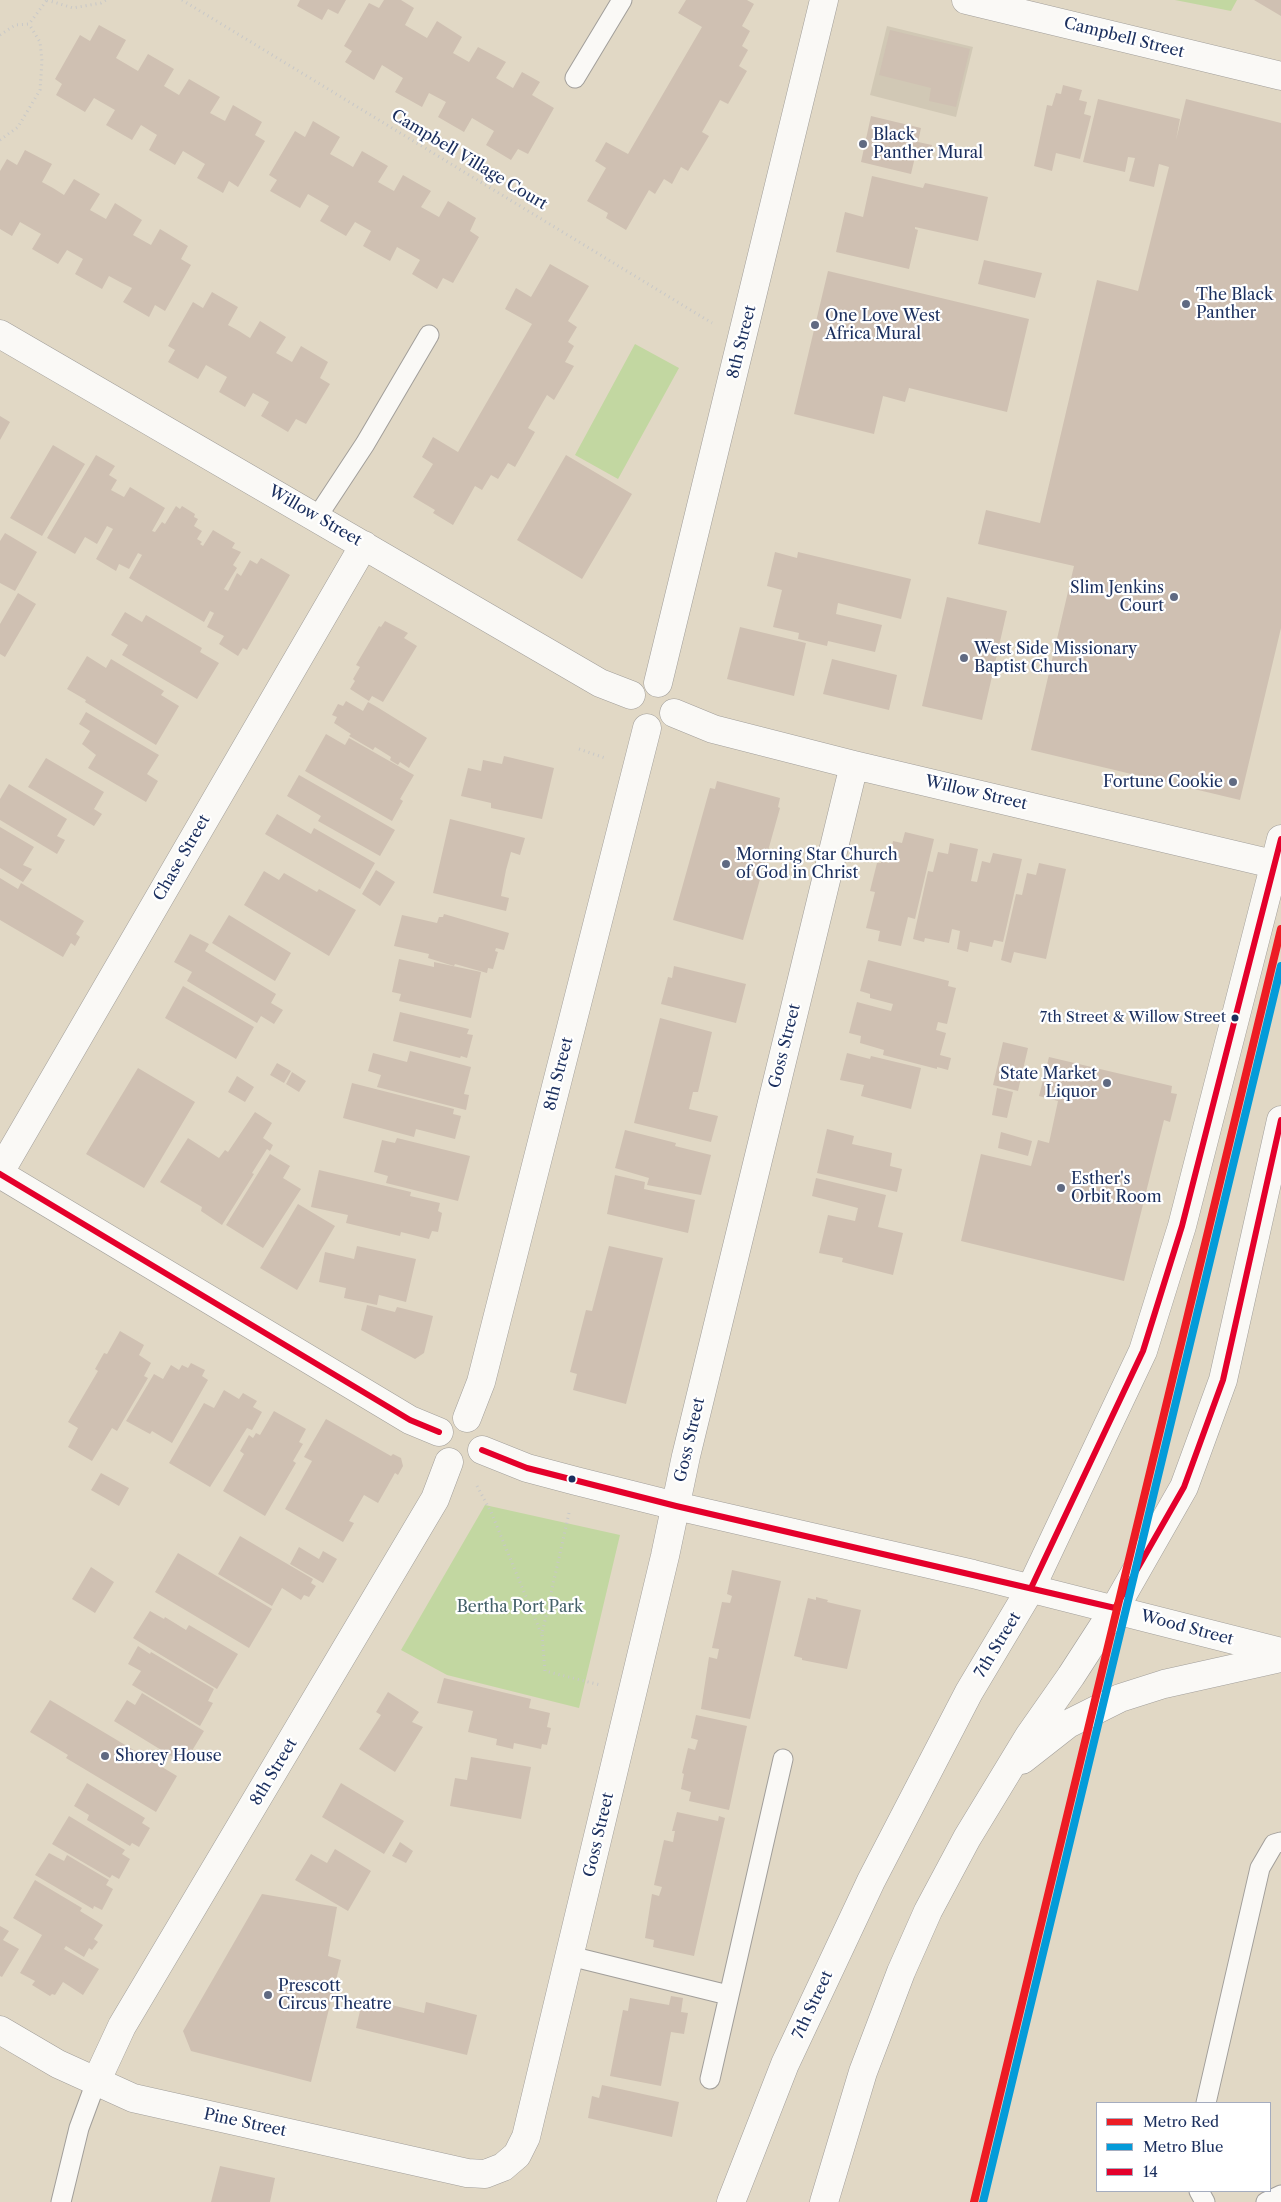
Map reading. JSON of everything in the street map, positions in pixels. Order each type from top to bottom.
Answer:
[{"type":"street","name":"8th Street","points":[[658,683],[824,0]]},
{"type":"street","name":"Campbell Street","points":[[966,0],[1281,76]]},
{"type":"street","name":"Willow Street","points":[[0,334],[600,682],[631,695]]},
{"type":"street","name":"Chase Street","points":[[0,1173],[364,545]]},
{"type":"street","points":[[658,683],[666,687],[673,694],[674,713],[664,726],[655,729],[647,728],[637,724],[631,716],[628,705],[631,695],[642,684],[658,683]]},
{"type":"street","name":"Willow Street","points":[[674,713],[713,729],[854,765],[1278,865]]},
{"type":"street","name":"8th Street","points":[[467,1418],[481,1382],[647,728]]},
{"type":"street","name":"Goss Street","points":[[503,2167],[517,2155],[526,2137],[854,765]]},
{"type":"street","name":"7th Street","points":[[731,2202],[785,2064],[871,1881],[969,1692],[1031,1588],[1143,1351],[1182,1226],[1278,865],[1281,838]]},
{"type":"street","points":[[824,2202],[863,2072],[901,1972],[928,1911],[949,1870],[1028,1736],[1071,1676],[1114,1608],[1184,1487],[1222,1380],[1281,1120]]},
{"type":"street","points":[[0,1173],[410,1420],[439,1432]]},
{"type":"street","points":[[459,1417],[467,1418],[480,1427],[483,1434],[465,1458],[439,1448],[437,1440],[444,1424],[459,1417]]},
{"type":"street","name":"8th Street","points":[[96,2082],[122,2026],[435,1499],[465,1458]]},
{"type":"street","name":"Wood Street","points":[[465,1458],[527,1468],[676,1506],[1114,1608],[1281,1652]]},
{"type":"street","points":[[1007,1772],[1068,1724],[1120,1698],[1164,1684],[1281,1658]]},
{"type":"street","name":"Pine Street","points":[[0,2030],[58,2064],[133,2098],[467,2173],[485,2174],[503,2167]]},
{"type":"lane","points":[[575,78],[622,0]]},
{"type":"lane","points":[[317,517],[365,444],[429,335]]},
{"type":"lane","points":[[710,2079],[783,1759]]},
{"type":"lane","points":[[1206,2102],[1260,1868],[1274,1844],[1281,1842]]},
{"type":"lane","points":[[570,1956],[728,1995]]},
{"type":"lane","points":[[61,2202],[79,2128],[96,2082]]},
{"type":"lane","points":[[1266,2202],[1281,2195]]},
{"type":"path","points":[[0,35],[15,25],[29,24],[47,0],[73,8],[101,3],[106,0]]},
{"type":"path","name":"Campbell Village Court","points":[[182,0],[742,341]]},
{"type":"path","points":[[0,140],[18,127],[40,90],[42,61],[40,42],[29,24]]},
{"type":"path","points":[[465,1458],[491,1512],[542,1634]]},
{"type":"path","points":[[576,1481],[542,1634],[545,1671],[632,1693]]},
{"type":"shaded area","points":[[887,26],[973,47],[956,117],[870,95]]},
{"type":"green space","points":[[1175,0],[1237,0],[1231,11]]},
{"type":"green space","points":[[635,344],[679,368],[618,479],[575,455]]},
{"type":"green space","name":"Bertha Port Park","points":[[485,1505],[620,1535],[579,1708],[447,1675],[401,1650]]},
{"type":"building","points":[[300,0],[346,0],[338,14],[328,9],[322,20],[297,6]]},
{"type":"building","points":[[384,0],[401,0],[414,8],[405,25],[427,38],[437,21],[462,37],[453,53],[469,62],[478,47],[506,62],[496,78],[513,88],[522,72],[540,82],[532,95],[554,108],[528,154],[518,149],[511,160],[486,145],[494,131],[472,118],[464,132],[438,117],[446,102],[429,93],[422,107],[395,92],[403,78],[382,65],[374,80],[345,62],[352,51],[344,46],[369,3],[379,8]]},
{"type":"building","points":[[686,0],[747,0],[754,4],[742,26],[750,31],[742,46],[748,50],[739,66],[747,71],[728,104],[720,100],[702,132],[709,136],[688,171],[681,167],[672,184],[664,179],[655,194],[649,190],[626,230],[606,218],[608,213],[587,201],[606,168],[595,161],[606,142],[628,154],[702,27],[678,13]]},
{"type":"building","points":[[1254,0],[1281,0],[1281,16]]},
{"type":"building","points":[[99,25],[126,40],[116,58],[138,71],[148,54],[174,69],[164,86],[179,95],[189,79],[220,97],[210,113],[225,121],[233,105],[262,122],[255,135],[265,141],[238,187],[229,181],[223,193],[197,178],[205,164],[183,151],[175,165],[149,150],[157,135],[141,125],[132,140],[106,125],[115,110],[94,98],[85,112],[56,95],[62,84],[55,79],[80,35],[90,41]]},
{"type":"building","points":[[890,30],[970,49],[956,107],[929,101],[931,88],[879,75]]},
{"type":"building","points":[[1063,85],[1082,90],[1079,100],[1087,102],[1084,114],[1091,116],[1080,159],[1056,153],[1052,171],[1034,166],[1047,105],[1052,106],[1056,93],[1061,94]]},
{"type":"building","points":[[1098,99],[1180,119],[1176,140],[1186,99],[1281,123],[1281,628],[1240,800],[1031,750],[1074,566],[978,544],[986,510],[1040,523],[1097,280],[1138,291],[1169,167],[1159,164],[1154,187],[1129,181],[1135,158],[1128,157],[1125,172],[1083,162]]},
{"type":"building","points":[[871,116],[921,128],[918,142],[932,145],[929,161],[915,157],[911,174],[861,162]]},
{"type":"building","points":[[313,121],[340,137],[330,154],[353,167],[362,151],[388,166],[378,182],[394,191],[403,175],[431,191],[421,207],[439,217],[448,201],[476,218],[470,231],[479,237],[453,283],[443,278],[437,289],[412,274],[420,260],[397,247],[390,261],[363,246],[371,231],[355,222],[346,236],[320,221],[329,206],[308,194],[300,208],[270,191],[277,180],[269,175],[295,131],[305,137]]},
{"type":"building","points":[[25,150],[52,164],[42,182],[64,195],[74,179],[100,194],[90,210],[106,219],[115,203],[142,220],[133,235],[151,245],[160,229],[188,246],[181,259],[191,265],[165,311],[155,305],[149,317],[123,302],[132,288],[109,276],[102,289],[75,274],[83,259],[67,250],[58,264],[32,249],[41,234],[20,222],[12,236],[0,229],[0,171],[7,159],[17,165]]},
{"type":"building","points":[[872,176],[923,188],[925,183],[988,197],[978,241],[915,227],[918,230],[909,269],[836,252],[845,212],[863,217]]},
{"type":"building","points":[[984,260],[1042,273],[1035,298],[978,284]]},
{"type":"building","points":[[550,264],[589,286],[568,321],[577,327],[568,342],[574,346],[565,362],[574,366],[554,400],[547,395],[528,428],[535,432],[515,467],[508,463],[498,479],[491,475],[482,490],[475,486],[453,525],[433,513],[435,510],[413,497],[433,464],[422,457],[433,437],[458,452],[532,324],[505,309],[516,288],[531,297]]},
{"type":"building","points":[[828,271],[1029,319],[1007,412],[909,388],[905,402],[883,396],[874,434],[794,414]]},
{"type":"building","points":[[212,292],[238,307],[228,325],[250,338],[260,321],[286,337],[276,353],[292,362],[301,346],[328,362],[320,378],[330,384],[306,424],[296,419],[288,432],[261,416],[269,402],[253,393],[245,407],[219,392],[227,377],[206,365],[198,379],[168,362],[175,350],[168,346],[193,302],[203,308]]},
{"type":"building","points":[[0,416],[10,422],[0,440]]},
{"type":"building","points":[[53,445],[85,464],[42,536],[10,518]]},
{"type":"building","points":[[96,455],[115,466],[109,475],[117,480],[111,490],[124,497],[130,487],[165,508],[152,531],[155,532],[162,522],[165,524],[176,506],[180,509],[182,506],[195,514],[194,517],[198,519],[194,526],[202,531],[197,539],[202,542],[200,544],[203,546],[213,530],[235,543],[232,548],[241,552],[233,565],[237,568],[224,589],[228,591],[237,573],[241,576],[250,560],[257,564],[261,558],[290,575],[247,650],[243,648],[238,656],[219,644],[224,636],[207,627],[214,613],[210,611],[204,622],[129,578],[142,555],[138,553],[129,569],[119,564],[116,571],[96,559],[113,529],[107,526],[97,544],[85,537],[75,554],[47,538]]},
{"type":"building","points":[[566,455],[632,494],[582,579],[517,540]]},
{"type":"building","points":[[5,533],[37,552],[15,591],[0,583],[0,541]]},
{"type":"building","points":[[775,552],[797,558],[798,552],[911,579],[901,619],[838,603],[836,614],[882,625],[875,652],[828,641],[827,646],[798,639],[799,633],[773,627],[782,590],[767,586]]},
{"type":"building","points":[[18,593],[36,604],[5,657],[0,654],[0,624]]},
{"type":"building","name":"West Side Missionary Baptist Church","points":[[947,597],[1007,611],[982,720],[922,706]]},
{"type":"building","points":[[125,612],[142,622],[146,615],[202,648],[200,652],[219,663],[197,699],[122,655],[128,645],[111,635]]},
{"type":"building","points":[[385,621],[408,633],[404,638],[417,646],[383,702],[372,696],[369,701],[350,689],[360,667],[356,665],[379,626],[381,627]]},
{"type":"building","points":[[740,627],[806,643],[794,696],[727,679]]},
{"type":"building","points":[[87,656],[106,668],[111,659],[164,691],[161,695],[179,706],[156,745],[67,689]]},
{"type":"building","points":[[832,659],[897,675],[889,710],[823,694]]},
{"type":"building","points":[[346,701],[363,711],[368,702],[427,738],[409,768],[400,762],[398,765],[390,760],[391,757],[375,747],[373,750],[349,736],[351,734],[334,723],[337,717],[332,715],[338,704],[343,706]]},
{"type":"building","points":[[86,712],[159,755],[147,774],[158,781],[146,802],[88,768],[96,755],[82,744],[90,731],[79,724]]},
{"type":"building","points":[[326,734],[345,745],[349,738],[414,775],[400,799],[403,801],[392,821],[305,771]]},
{"type":"building","points":[[504,756],[554,768],[542,819],[491,808],[491,803],[461,796],[468,768],[481,771],[483,760],[502,764]]},
{"type":"building","points":[[46,758],[104,792],[94,809],[102,814],[94,826],[28,787]]},
{"type":"building","points":[[299,775],[395,830],[380,856],[318,821],[321,816],[287,796]]},
{"type":"building","name":"Morning Star Church of God in Christ","points":[[717,781],[780,798],[778,807],[780,808],[743,940],[673,920],[710,788],[715,789]]},
{"type":"building","points":[[9,784],[67,819],[57,836],[65,840],[57,854],[0,820],[0,799]]},
{"type":"building","points":[[277,814],[311,834],[314,828],[375,863],[360,889],[265,834]]},
{"type":"building","points":[[450,819],[525,838],[520,855],[511,852],[506,870],[501,896],[509,898],[506,911],[433,893]]},
{"type":"building","points":[[0,827],[34,847],[23,865],[32,869],[23,882],[0,868]]},
{"type":"building","points":[[905,832],[934,839],[915,919],[908,917],[901,946],[878,941],[880,931],[866,928],[875,892],[870,891],[877,863],[881,863],[881,861],[889,863],[893,841],[902,843]]},
{"type":"building","points":[[950,843],[978,849],[971,881],[977,882],[982,861],[990,863],[993,853],[1022,859],[1003,942],[994,940],[992,947],[970,942],[968,952],[957,949],[960,931],[952,929],[949,943],[925,938],[924,942],[913,939],[928,871],[933,872],[938,852],[948,854]]},
{"type":"building","points":[[1039,863],[1066,869],[1046,959],[1014,952],[1011,963],[1001,960],[1016,894],[1022,895],[1027,873],[1036,875]]},
{"type":"building","points":[[376,870],[395,882],[380,906],[362,894]]},
{"type":"building","points":[[264,871],[279,880],[284,873],[317,892],[319,889],[356,910],[329,956],[244,905]]},
{"type":"building","points":[[0,878],[18,889],[21,883],[84,921],[76,934],[80,937],[75,946],[71,943],[63,957],[0,920]]},
{"type":"building","points":[[444,914],[509,933],[504,950],[496,948],[495,951],[498,952],[493,969],[488,968],[487,973],[455,964],[454,966],[428,958],[429,954],[394,946],[402,915],[437,923],[439,917],[443,917]]},
{"type":"building","points":[[229,915],[291,953],[275,981],[212,943]]},
{"type":"building","points":[[190,934],[209,944],[205,951],[276,994],[271,1003],[283,1010],[274,1024],[261,1016],[257,1023],[187,981],[192,972],[174,962]]},
{"type":"building","points":[[399,959],[434,967],[434,962],[481,972],[471,1018],[399,1001],[401,994],[392,992]]},
{"type":"building","points":[[868,960],[949,981],[948,986],[956,988],[947,1024],[938,1022],[936,1030],[946,1033],[940,1055],[951,1058],[948,1070],[883,1055],[884,1050],[860,1043],[861,1036],[849,1033],[857,1002],[891,1011],[893,1004],[870,998],[870,994],[860,991]]},
{"type":"building","points":[[674,966],[746,984],[736,1023],[661,1004],[668,977],[672,978]]},
{"type":"building","points":[[183,986],[254,1027],[236,1059],[165,1018]]},
{"type":"building","points":[[400,1012],[469,1029],[467,1034],[473,1035],[467,1058],[461,1056],[460,1058],[393,1041]]},
{"type":"building","points":[[660,1018],[712,1032],[698,1092],[693,1092],[689,1109],[718,1116],[711,1142],[634,1123]]},
{"type":"building","points":[[1003,1042],[1028,1048],[1018,1091],[993,1085]]},
{"type":"building","points":[[410,1051],[471,1067],[464,1094],[469,1095],[466,1110],[377,1087],[381,1075],[368,1071],[373,1053],[407,1062]]},
{"type":"building","points":[[847,1053],[870,1059],[871,1056],[921,1068],[911,1109],[861,1096],[864,1085],[840,1080]]},
{"type":"building","points":[[1049,1057],[1172,1086],[1171,1093],[1177,1094],[1170,1122],[1164,1120],[1124,1281],[961,1241],[981,1154],[1031,1166],[1038,1140],[1049,1143],[1058,1101],[1039,1096]]},
{"type":"building","points":[[277,1063],[291,1071],[284,1083],[270,1075]]},
{"type":"building","points":[[138,1068],[195,1102],[144,1188],[86,1154]]},
{"type":"building","points":[[292,1072],[306,1081],[299,1092],[286,1084]]},
{"type":"building","points":[[237,1076],[254,1087],[245,1102],[228,1092]]},
{"type":"building","points":[[352,1083],[454,1109],[453,1114],[461,1116],[455,1139],[416,1129],[414,1137],[343,1118]]},
{"type":"building","points":[[997,1088],[1013,1092],[1007,1118],[992,1115]]},
{"type":"building","points":[[255,1112],[272,1123],[263,1138],[273,1145],[270,1151],[267,1149],[252,1173],[254,1174],[222,1225],[201,1211],[202,1207],[160,1182],[188,1138],[219,1158],[225,1150],[228,1152]]},
{"type":"building","points":[[827,1129],[854,1136],[852,1144],[892,1153],[890,1166],[902,1169],[897,1192],[817,1173]]},
{"type":"building","points":[[625,1130],[676,1143],[675,1146],[711,1155],[701,1195],[647,1185],[649,1178],[615,1168]]},
{"type":"building","points":[[1001,1132],[1032,1141],[1028,1156],[998,1148]]},
{"type":"building","points":[[397,1138],[470,1156],[458,1201],[386,1183],[388,1176],[374,1172],[382,1140],[395,1143]]},
{"type":"building","points":[[270,1154],[290,1166],[283,1178],[301,1189],[263,1248],[226,1225]]},
{"type":"building","points":[[319,1170],[411,1192],[410,1196],[440,1203],[438,1211],[442,1213],[438,1232],[432,1231],[429,1239],[401,1232],[400,1236],[346,1223],[348,1215],[311,1207]]},
{"type":"building","points":[[615,1175],[645,1182],[644,1189],[695,1200],[688,1233],[607,1214]]},
{"type":"building","points":[[816,1178],[886,1195],[878,1227],[903,1233],[893,1275],[842,1262],[843,1258],[819,1253],[828,1215],[855,1221],[858,1208],[812,1196]]},
{"type":"building","points":[[298,1204],[335,1226],[297,1290],[260,1268]]},
{"type":"building","points":[[357,1246],[416,1259],[406,1302],[379,1295],[377,1305],[344,1298],[346,1288],[319,1282],[325,1252],[354,1259]]},
{"type":"building","points":[[609,1246],[663,1258],[626,1404],[573,1390],[577,1374],[570,1372],[586,1310],[592,1311]]},
{"type":"building","points":[[367,1305],[395,1312],[397,1307],[433,1316],[424,1353],[415,1359],[361,1330]]},
{"type":"building","points":[[120,1331],[144,1345],[139,1355],[151,1363],[144,1376],[148,1378],[117,1431],[112,1428],[92,1461],[68,1447],[78,1428],[68,1422],[98,1371],[95,1369],[104,1353],[107,1354]]},
{"type":"building","points":[[191,1363],[205,1370],[202,1376],[208,1380],[172,1443],[152,1431],[150,1434],[126,1421],[154,1374],[163,1379],[171,1365],[179,1370],[182,1365],[188,1368]]},
{"type":"building","points":[[224,1390],[239,1399],[243,1393],[257,1401],[253,1407],[262,1412],[252,1430],[247,1428],[210,1487],[169,1463],[204,1403],[214,1408]]},
{"type":"building","points":[[274,1411],[306,1429],[299,1442],[303,1444],[293,1461],[296,1463],[265,1516],[223,1491],[244,1454],[240,1451],[249,1435],[253,1438],[256,1433],[260,1435]]},
{"type":"building","points":[[326,1419],[391,1456],[393,1454],[401,1458],[403,1466],[398,1475],[395,1473],[378,1503],[364,1495],[349,1521],[354,1523],[343,1542],[285,1509],[312,1461],[304,1457]]},
{"type":"building","points":[[101,1473],[129,1488],[119,1506],[91,1490]]},
{"type":"building","points":[[240,1536],[313,1579],[311,1583],[316,1586],[309,1597],[304,1595],[301,1600],[282,1588],[272,1606],[218,1574]]},
{"type":"building","points":[[299,1547],[319,1559],[323,1551],[337,1559],[323,1583],[290,1564]]},
{"type":"building","points":[[178,1553],[272,1609],[249,1648],[155,1592]]},
{"type":"building","points":[[91,1567],[114,1582],[95,1613],[72,1599]]},
{"type":"building","points":[[732,1570],[781,1581],[750,1719],[701,1709],[709,1657],[717,1659],[719,1649],[712,1648],[722,1602],[730,1603],[732,1596],[727,1594]]},
{"type":"building","points":[[816,1597],[828,1600],[827,1602],[861,1610],[847,1669],[802,1660],[802,1658],[794,1656],[808,1598],[816,1600]]},
{"type":"building","points":[[150,1611],[164,1619],[165,1617],[186,1630],[189,1625],[238,1654],[217,1689],[133,1638]]},
{"type":"building","points":[[138,1646],[214,1689],[208,1701],[213,1703],[200,1726],[132,1685],[141,1671],[128,1664]]},
{"type":"building","points":[[444,1678],[531,1699],[529,1708],[550,1713],[547,1727],[551,1728],[547,1745],[542,1744],[541,1749],[514,1743],[513,1749],[496,1745],[497,1739],[468,1732],[473,1711],[437,1703]]},
{"type":"building","points":[[388,1692],[419,1712],[412,1722],[423,1727],[395,1772],[359,1749],[381,1715],[376,1712]]},
{"type":"building","points":[[142,1693],[204,1731],[184,1764],[114,1721],[127,1700],[135,1705]]},
{"type":"building","name":"Shorey House","points":[[50,1700],[177,1776],[156,1812],[66,1758],[68,1755],[30,1732]]},
{"type":"building","points":[[696,1715],[747,1726],[729,1810],[689,1801],[691,1792],[681,1789],[684,1774],[682,1773],[688,1748],[695,1750],[698,1740],[691,1738]]},
{"type":"building","points":[[471,1757],[531,1767],[521,1819],[450,1806],[455,1778],[467,1780]]},
{"type":"building","points":[[87,1783],[145,1818],[142,1823],[150,1828],[139,1847],[132,1843],[130,1846],[87,1820],[89,1815],[74,1806]]},
{"type":"building","points":[[341,1783],[404,1821],[384,1854],[322,1817]]},
{"type":"building","points":[[677,1812],[718,1821],[719,1816],[725,1818],[694,1956],[653,1947],[654,1940],[645,1938],[652,1894],[659,1896],[662,1887],[654,1885],[664,1840],[673,1842],[675,1831],[672,1831]]},
{"type":"building","points":[[69,1816],[125,1850],[122,1854],[130,1859],[119,1879],[112,1875],[110,1878],[52,1844]]},
{"type":"building","points":[[400,1842],[413,1851],[406,1863],[392,1856]]},
{"type":"building","points":[[335,1849],[371,1871],[348,1911],[295,1880],[311,1854],[327,1863]]},
{"type":"building","points":[[49,1853],[64,1861],[67,1855],[109,1880],[106,1885],[113,1889],[102,1910],[94,1906],[93,1909],[35,1875]]},
{"type":"building","points":[[35,1880],[82,1908],[80,1911],[103,1925],[94,1939],[98,1942],[92,1950],[89,1948],[84,1957],[66,1946],[64,1949],[99,1969],[83,1995],[63,1982],[55,1995],[52,1994],[50,1996],[32,1985],[35,1981],[20,1973],[42,1935],[13,1918]]},
{"type":"building","name":"Prescott Circus Theatre","points":[[262,1894],[337,1907],[328,1956],[341,1960],[311,2082],[191,2051],[183,2031]]},
{"type":"building","points":[[0,1926],[9,1931],[3,1940],[19,1949],[2,1977],[0,1976]]},
{"type":"building","points":[[671,1996],[683,1998],[681,2012],[688,2013],[684,2034],[671,2032],[661,2086],[610,2076],[623,2010],[628,2011],[630,1998],[669,2005]]},
{"type":"building","points":[[363,1998],[424,2013],[426,2002],[477,2015],[467,2055],[356,2028]]},
{"type":"building","points":[[602,2085],[679,2102],[672,2137],[588,2118],[592,2096],[599,2098]]},
{"type":"building","points":[[220,2166],[275,2178],[270,2202],[211,2202]]},
{"type":"metro line","name":"Red","points":[[974,2202],[1281,929]]},
{"type":"metro line","name":"Blue","points":[[983,2202],[1281,966]]},
{"type":"transit line","name":"14","points":[[1031,1588],[1143,1351],[1182,1226],[1281,839]]},
{"type":"transit line","name":"14","points":[[482,1450],[527,1468],[676,1506],[1115,1608],[1184,1487],[1223,1380],[1281,1120]]},
{"type":"transit line","name":"14","points":[[0,1174],[410,1420],[439,1432]]},
{"type":"place","name":"Black Panther Mural","points":[[863,144]]},
{"type":"place","name":"The Black Panther","points":[[1186,304]]},
{"type":"place","name":"One Love West Africa Mural","points":[[815,325]]},
{"type":"place","name":"Slim Jenkins Court","points":[[1174,597]]},
{"type":"place","name":"West Side Missionary Baptist Church","points":[[964,658]]},
{"type":"place","name":"Fortune Cookie","points":[[1233,782]]},
{"type":"place","name":"Morning Star Church of God in Christ","points":[[726,864]]},
{"type":"place","name":"7th Street & Willow Street","points":[[1235,1018]]},
{"type":"place","name":"State Market Liquor","points":[[1107,1083]]},
{"type":"place","name":"Esther's Orbit Room","points":[[1061,1188]]},
{"type":"place","name":"Shorey House","points":[[105,1756]]},
{"type":"place","name":"Prescott Circus Theatre","points":[[268,1995]]}]
